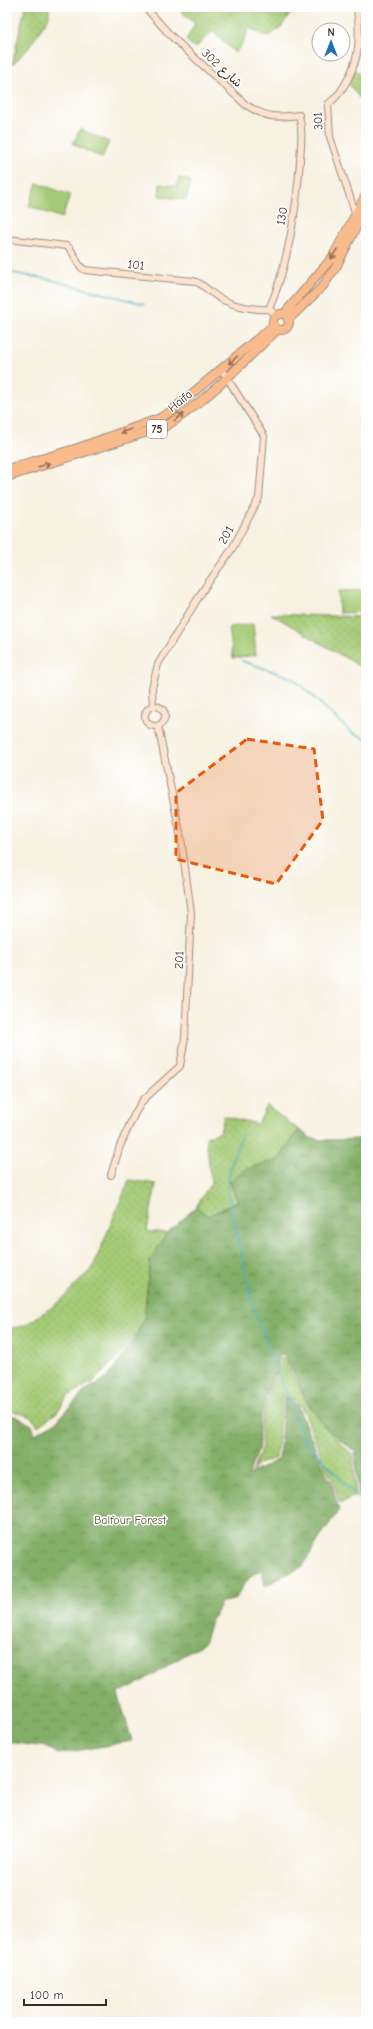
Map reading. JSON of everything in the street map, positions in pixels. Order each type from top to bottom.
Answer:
[{"type":"highway","name":"75","points":[[282,316],[332,258],[366,195]]},
{"type":"highway","name":"75","points":[[282,316],[286,327],[276,327],[273,320],[282,316],[323,286],[339,262],[366,208]]},
{"type":"highway","name":"Haifa","points":[[7,469],[85,446],[158,419],[170,412],[276,327]]},
{"type":"highway","name":"Haifa","points":[[7,477],[166,426],[177,419],[227,377],[276,327]]},
{"type":"street","name":"شارع 302","points":[[145,7],[171,36],[246,106],[261,114],[273,118],[299,115]]},
{"type":"street","name":"301","points":[[356,215],[330,138],[328,104],[342,89],[356,58],[359,24],[357,7]]},
{"type":"street","name":"130","points":[[269,309],[279,283],[295,211],[302,132],[299,115]]},
{"type":"street","name":"101","points":[[7,239],[68,246],[72,249],[80,266],[84,270],[194,281],[202,283],[213,294],[226,300],[252,309],[269,309]]},
{"type":"street","points":[[269,309],[282,316]]},
{"type":"street","name":"201","points":[[152,706],[152,688],[158,664],[203,590],[232,549],[259,498],[264,436],[222,370]]},
{"type":"street","points":[[152,706],[161,708],[165,714],[164,721],[158,726],[151,726],[145,718],[147,710],[152,706]]},
{"type":"street","name":"201","points":[[111,1175],[120,1146],[135,1113],[143,1100],[180,1066],[186,1038],[191,913],[181,838],[158,726]]},
{"type":"highlighted area","points":[[247,739],[314,749],[323,820],[276,884],[176,859],[176,793]]},
{"type":"green space","points":[[25,7],[49,7],[49,17],[28,49],[12,65]]},
{"type":"green space","points":[[183,7],[296,7],[299,9],[289,15],[281,27],[268,37],[249,28],[242,44],[235,53],[213,31],[195,48],[186,40],[195,24],[180,10]]},
{"type":"green space","points":[[355,70],[366,79],[366,107],[349,84]]},
{"type":"green space","points":[[80,129],[109,142],[102,158],[73,144]]},
{"type":"green space","points":[[179,178],[191,181],[186,200],[159,196],[160,184],[177,186]]},
{"type":"green space","points":[[37,183],[70,195],[62,218],[29,206]]},
{"type":"green space","points":[[366,590],[366,612],[339,613],[338,591]]},
{"type":"green space","points":[[271,614],[366,617],[366,670]]},
{"type":"green space","points":[[253,624],[256,655],[233,658],[229,627]]},
{"type":"green space","points":[[267,1106],[299,1130],[278,1160],[246,1169],[238,1201],[208,1216],[196,1207],[211,1183],[206,1137],[220,1132],[224,1116],[258,1124]]},
{"type":"green space","name":"Balfour Forest","points":[[299,1130],[311,1138],[321,1140],[366,1139],[366,1493],[359,1496],[355,1452],[324,1426],[306,1400],[286,1356],[281,1355],[278,1359],[259,1421],[259,1448],[248,1475],[279,1459],[284,1398],[296,1403],[326,1473],[331,1481],[339,1510],[322,1534],[303,1566],[265,1586],[262,1570],[257,1572],[246,1582],[235,1600],[221,1602],[211,1622],[204,1643],[141,1682],[118,1693],[132,1741],[58,1754],[47,1747],[7,1742],[7,1415],[15,1416],[32,1425],[35,1434],[55,1423],[86,1390],[106,1379],[133,1342],[144,1319],[150,1261],[167,1233],[196,1207],[208,1216],[238,1202],[229,1181],[246,1169],[278,1160]]},
{"type":"green space","points":[[129,1180],[156,1184],[147,1231],[167,1233],[150,1261],[144,1319],[133,1342],[93,1382],[68,1396],[57,1412],[38,1426],[31,1417],[7,1409],[7,1329],[24,1326],[58,1303],[93,1267]]},
{"type":"green space","points":[[282,1358],[286,1358],[298,1386],[313,1411],[332,1434],[353,1455],[356,1495],[340,1504],[332,1478],[326,1469],[306,1416],[297,1401],[282,1396],[276,1458],[258,1464],[252,1472],[262,1447],[261,1421],[279,1362]]},
{"type":"waterway","points":[[7,272],[47,279],[144,304]]},
{"type":"waterway","points":[[242,661],[293,678],[352,733],[366,738]]},
{"type":"waterway","points":[[242,1134],[232,1161],[227,1187],[252,1304],[303,1438],[366,1507]]}]
